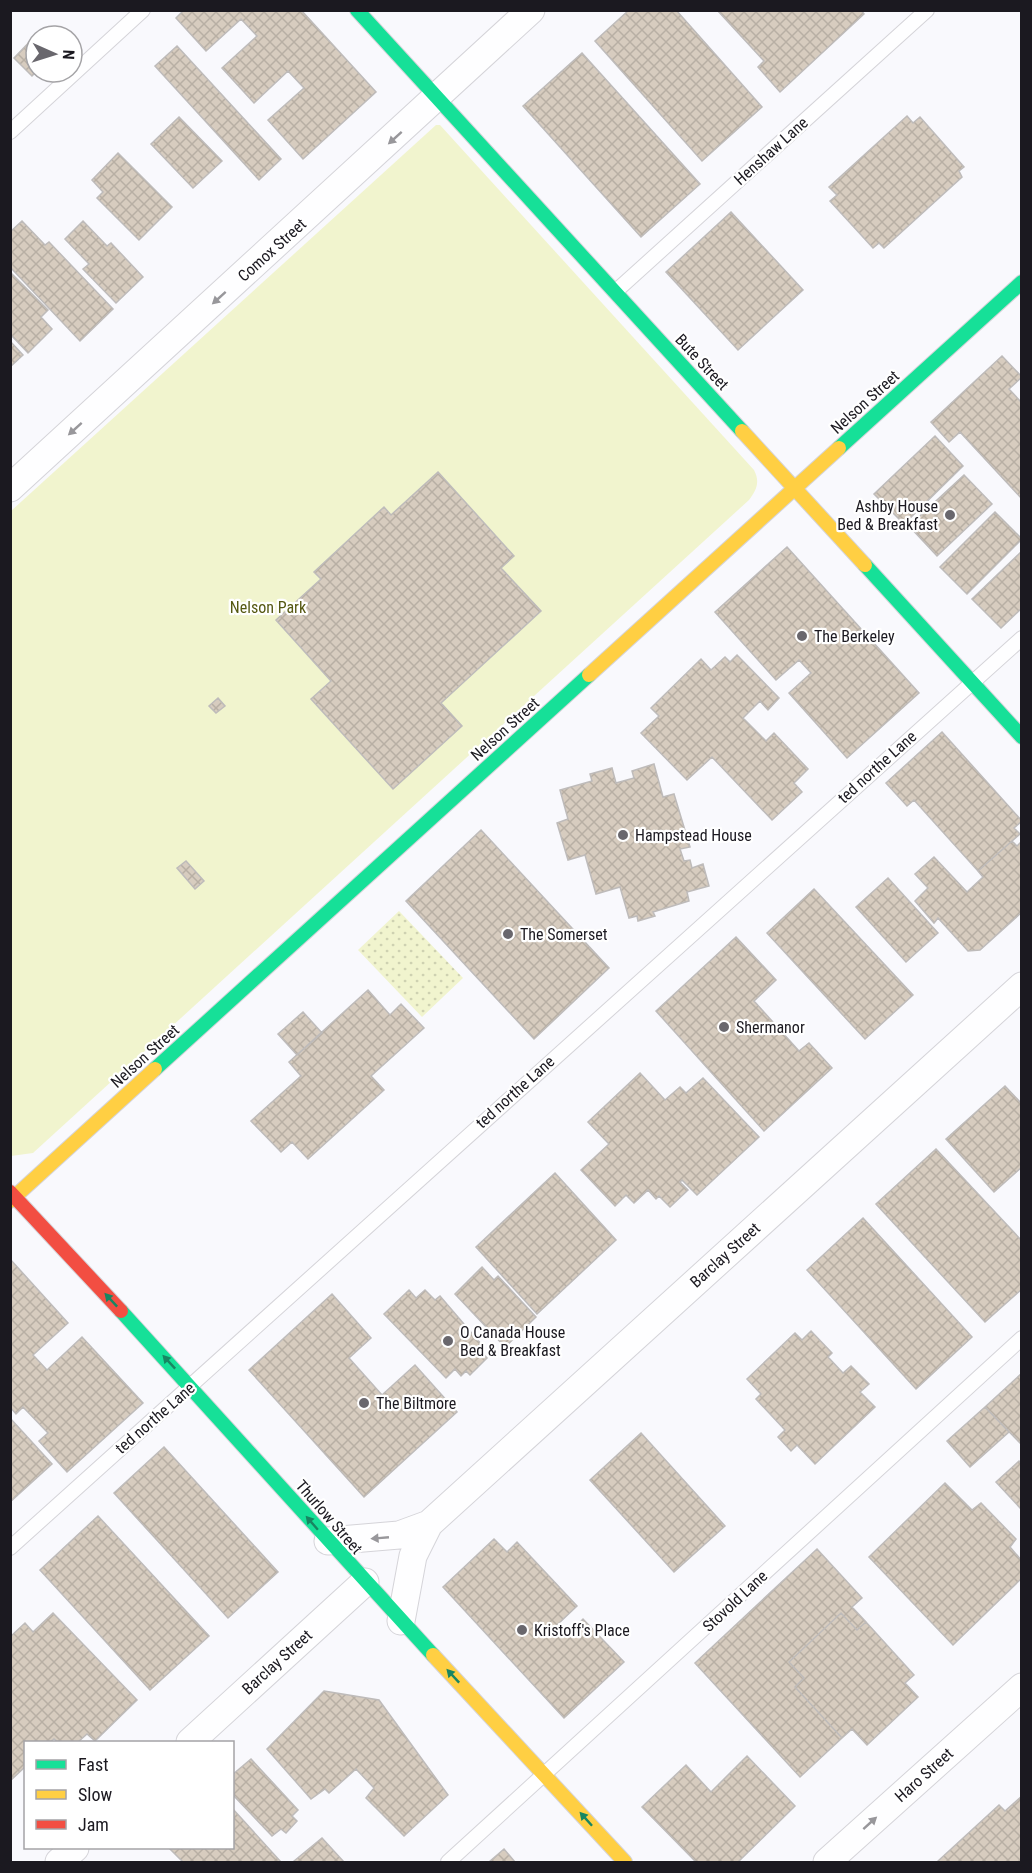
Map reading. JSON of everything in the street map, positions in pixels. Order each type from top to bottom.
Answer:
[{"type":"street","name":"Bute Street","points":[[357,10],[1022,737]]},
{"type":"street","name":"Comox Street","points":[[10,488],[438,99],[464,71],[531,10]]},
{"type":"street","name":"Nelson Street","points":[[12,1197],[1022,282]]},
{"type":"street","name":"Barclay Street","points":[[400,1621],[413,1556],[429,1524],[1022,986]]},
{"type":"street","name":"Thurlow Street","points":[[12,1197],[191,1386],[400,1621],[546,1775],[625,1863]]},
{"type":"street","name":"Barclay Street","points":[[328,1541],[399,1535],[429,1524]]},
{"type":"street","name":"Barclay Street","points":[[192,1741],[365,1582]]},
{"type":"street","name":"Haro Street","points":[[827,1863],[1022,1687]]},
{"type":"street","points":[[59,1863],[74,1849]]},
{"type":"lane","points":[[10,132],[143,10]]},
{"type":"lane","name":"Henshaw Lane","points":[[615,292],[927,10]]},
{"type":"lane","name":"ted northe Lane","points":[[10,1548],[1022,638]]},
{"type":"lane","name":"Stovold Lane","points":[[448,1863],[1022,1338]]},
{"type":"green space","name":"Nelson Park","points":[[436,125],[440,125],[754,470],[757,478],[756,489],[749,500],[33,1153],[11,1156],[11,511]]},
{"type":"green space","points":[[399,911],[463,978],[422,1017],[358,950]]},
{"type":"building","points":[[184,10],[301,10],[376,92],[303,159],[268,120],[304,88],[288,71],[254,103],[222,68],[257,36],[241,19],[206,51],[176,18]]},
{"type":"building","points":[[629,10],[676,10],[762,107],[702,161],[595,41]]},
{"type":"building","points":[[717,10],[861,10],[864,14],[780,92],[758,67],[764,61]]},
{"type":"building","points":[[177,46],[281,159],[259,180],[155,66]]},
{"type":"building","points":[[24,48],[24,68],[14,58]]},
{"type":"building","points":[[582,53],[700,184],[641,237],[523,106]]},
{"type":"building","points":[[907,116],[913,123],[920,117],[964,167],[959,171],[962,177],[884,248],[879,243],[873,248],[830,201],[837,195],[829,187]]},
{"type":"building","points":[[179,117],[222,161],[193,188],[151,144]]},
{"type":"building","points":[[118,153],[172,207],[139,240],[97,198],[103,192],[92,180]]},
{"type":"building","points":[[731,212],[803,290],[738,350],[666,272]]},
{"type":"building","points":[[22,221],[45,245],[49,242],[113,309],[80,341],[10,267],[10,232]]},
{"type":"building","points":[[83,221],[107,246],[111,243],[143,277],[116,303],[83,269],[89,264],[65,239]]},
{"type":"building","points":[[10,272],[48,310],[41,317],[52,329],[28,353],[10,334]]},
{"type":"building","points":[[10,341],[23,355],[10,367]]},
{"type":"building","points":[[1002,356],[1022,377],[1009,389],[1022,403],[1022,499],[960,432],[949,442],[931,422]]},
{"type":"building","points":[[935,436],[963,466],[904,524],[874,494]]},
{"type":"building","points":[[438,472],[514,556],[501,568],[541,611],[441,703],[462,726],[393,789],[311,699],[331,681],[276,620],[321,579],[314,572],[384,507],[391,515]]},
{"type":"building","name":"Ashby House Bed & Breakfast","points":[[964,475],[992,504],[937,556],[909,526]]},
{"type":"building","points":[[995,512],[1022,539],[967,594],[940,567]]},
{"type":"building","name":"The Berkeley","points":[[787,547],[919,693],[847,758],[789,693],[811,673],[799,660],[776,680],[715,612]]},
{"type":"building","points":[[1022,551],[1022,608],[1001,628],[972,599]]},
{"type":"building","points":[[737,655],[779,698],[768,710],[760,701],[743,718],[766,741],[774,733],[808,769],[794,783],[802,792],[772,820],[712,757],[687,780],[641,733],[659,716],[651,708],[701,659],[711,670],[725,657],[730,662]]},
{"type":"building","points":[[218,698],[225,706],[216,713],[209,706]]},
{"type":"building","points":[[942,732],[1022,821],[1014,828],[1020,834],[978,871],[914,800],[907,806],[886,783]]},
{"type":"building","name":"Hampstead House","points":[[654,764],[663,797],[674,794],[690,847],[680,849],[684,861],[690,860],[692,868],[703,864],[709,886],[687,892],[689,901],[653,912],[655,916],[638,921],[637,916],[629,918],[620,887],[596,894],[585,855],[568,860],[557,823],[568,819],[560,790],[592,781],[590,774],[612,768],[616,783],[634,778],[632,771]]},
{"type":"building","name":"The Somerset","points":[[481,830],[609,968],[534,1039],[406,901]]},
{"type":"building","points":[[1012,841],[1017,846],[1022,841],[1022,912],[980,950],[968,951],[938,918],[934,923],[915,901],[928,888],[915,874],[934,857],[967,892],[983,877],[978,871]]},
{"type":"building","points":[[186,861],[204,881],[195,889],[177,868]]},
{"type":"building","points":[[888,878],[938,933],[906,962],[856,907]]},
{"type":"building","points":[[814,889],[913,995],[865,1039],[767,933]]},
{"type":"building","name":"Shermanor","points":[[736,937],[776,980],[754,1001],[799,1051],[809,1043],[832,1068],[764,1131],[656,1011]]},
{"type":"building","points":[[368,990],[390,1015],[401,1004],[424,1028],[371,1076],[384,1090],[308,1159],[292,1142],[281,1152],[251,1121],[301,1076],[289,1062]]},
{"type":"building","points":[[303,1012],[322,1033],[297,1055],[278,1034]]},
{"type":"building","points":[[640,1073],[665,1100],[680,1087],[686,1093],[703,1078],[759,1137],[697,1195],[682,1180],[680,1182],[688,1190],[670,1207],[659,1196],[656,1199],[648,1190],[634,1203],[626,1195],[615,1206],[581,1170],[609,1144],[588,1122]]},
{"type":"building","points":[[1005,1086],[1022,1104],[1022,1167],[994,1192],[946,1139]]},
{"type":"building","points":[[936,1149],[1022,1241],[1022,1289],[985,1322],[876,1204]]},
{"type":"building","points":[[555,1173],[616,1240],[537,1314],[476,1247]]},
{"type":"building","points":[[863,1218],[972,1337],[916,1389],[807,1270]]},
{"type":"building","points":[[10,1259],[68,1323],[33,1355],[47,1370],[82,1337],[143,1403],[67,1472],[39,1441],[48,1433],[23,1407],[16,1414],[10,1407]]},
{"type":"building","points":[[482,1267],[494,1280],[498,1276],[536,1317],[505,1347],[455,1294]]},
{"type":"building","points":[[409,1290],[416,1298],[425,1290],[435,1300],[440,1296],[481,1344],[477,1347],[487,1358],[470,1375],[466,1371],[461,1376],[455,1369],[446,1378],[384,1314]]},
{"type":"building","name":"The Biltmore","points":[[332,1294],[371,1338],[349,1358],[382,1395],[415,1365],[457,1412],[364,1497],[249,1370]]},
{"type":"building","points":[[811,1331],[832,1353],[828,1357],[843,1373],[851,1366],[869,1384],[860,1392],[875,1407],[815,1464],[797,1445],[791,1451],[778,1437],[785,1430],[756,1399],[761,1394],[747,1379],[795,1333],[802,1340]]},
{"type":"building","points":[[1022,1373],[1022,1445],[985,1407]]},
{"type":"building","points":[[985,1407],[1009,1432],[970,1467],[947,1441]]},
{"type":"building","points":[[10,1418],[52,1464],[10,1502]]},
{"type":"building","points":[[641,1433],[725,1526],[674,1572],[590,1480]]},
{"type":"building","points":[[164,1447],[278,1572],[228,1618],[114,1493]]},
{"type":"building","points":[[1019,1461],[1022,1464],[1022,1510],[996,1482]]},
{"type":"building","points":[[945,1483],[972,1510],[981,1503],[1016,1539],[1010,1547],[1022,1561],[1022,1578],[953,1645],[869,1557]]},
{"type":"building","points":[[98,1516],[209,1636],[150,1690],[40,1570]]},
{"type":"building","name":"Kristoff's Place","points":[[494,1539],[507,1552],[517,1542],[577,1606],[557,1625],[567,1635],[583,1619],[624,1662],[564,1718],[443,1587]]},
{"type":"building","points":[[817,1549],[862,1598],[852,1607],[866,1622],[857,1630],[841,1613],[789,1662],[804,1678],[795,1687],[842,1738],[800,1777],[695,1663]]},
{"type":"building","points":[[53,1613],[137,1700],[95,1741],[87,1734],[79,1741],[54,1739],[51,1741],[24,1741],[24,1768],[10,1781],[10,1637],[25,1623],[33,1632]]},
{"type":"building","points":[[841,1613],[857,1630],[866,1622],[914,1675],[905,1683],[918,1697],[867,1745],[852,1729],[842,1738],[795,1687],[804,1678],[789,1662]]},
{"type":"building","points":[[324,1691],[379,1700],[448,1795],[404,1836],[366,1798],[374,1788],[356,1769],[329,1793],[325,1789],[311,1799],[267,1749]]},
{"type":"building","points":[[747,1756],[795,1806],[738,1862],[696,1862],[642,1807],[686,1765],[711,1792]]},
{"type":"building","points":[[251,1759],[298,1810],[292,1816],[297,1821],[286,1833],[281,1829],[272,1836],[234,1796],[234,1773]]},
{"type":"building","points":[[1022,1796],[1022,1862],[937,1862],[999,1805],[1005,1811]]},
{"type":"building","points":[[234,1810],[281,1862],[183,1862],[170,1849],[234,1849]]},
{"type":"building","points":[[322,1838],[344,1862],[294,1861]]},
{"type":"building","points":[[504,1849],[515,1862],[489,1862]]},
{"type":"traffic: fast","points":[[357,10],[742,431]]},
{"type":"traffic: fast","points":[[839,448],[1022,282]]},
{"type":"traffic: fast","points":[[865,565],[1022,737]]},
{"type":"traffic: fast","points":[[155,1069],[589,675]]},
{"type":"traffic: fast","points":[[121,1311],[433,1655]]},
{"type":"traffic: slow","points":[[742,431],[865,565]]},
{"type":"traffic: slow","points":[[589,675],[839,448]]},
{"type":"traffic: slow","points":[[10,1201],[155,1069]]},
{"type":"traffic: slow","points":[[433,1655],[625,1862]]},
{"type":"traffic: jam","points":[[10,1192],[121,1311]]},
{"type":"place","name":"Ashby House Bed & Breakfast","points":[[950,515]]},
{"type":"place","name":"The Berkeley","points":[[802,636]]},
{"type":"place","name":"Hampstead House","points":[[623,835]]},
{"type":"place","name":"The Somerset","points":[[508,934]]},
{"type":"place","name":"Shermanor","points":[[724,1027]]},
{"type":"place","name":"O Canada House Bed & Breakfast","points":[[448,1341]]},
{"type":"place","name":"The Biltmore","points":[[364,1403]]},
{"type":"place","name":"Kristoff's Place","points":[[522,1630]]}]
